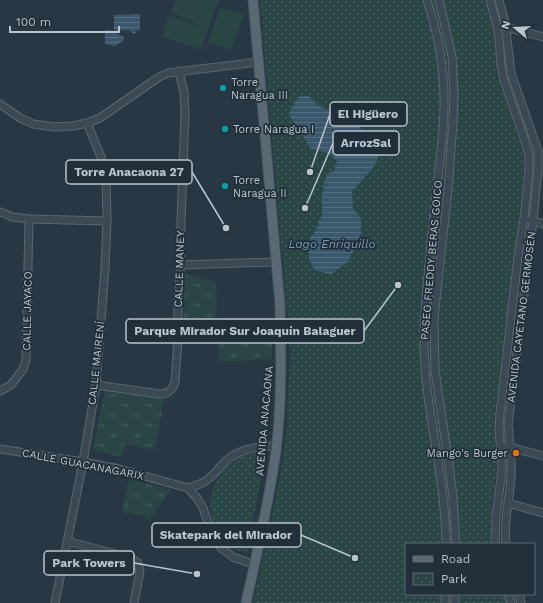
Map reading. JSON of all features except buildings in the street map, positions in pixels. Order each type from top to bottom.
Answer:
[{"type":"main road","name":"AVENIDA ANACAONA","points":[[246,603],[267,504],[276,446],[280,396],[281,345],[280,305],[253,0]]},
{"type":"street","name":"PASEO FREDDY BERAS GOICO","points":[[428,0],[440,49],[443,78],[444,120],[426,302],[424,366],[440,476],[446,543]]},
{"type":"street","name":"PASEO FREDDY BERAS GOICO","points":[[439,0],[452,56],[454,95],[448,182],[434,318],[435,371],[450,472],[454,505],[456,543]]},
{"type":"street","name":"AVENIDA CAYETANO GERMOSÉN","points":[[490,0],[498,32],[501,66],[504,80],[529,156],[529,172],[524,218],[505,367],[499,430],[502,465],[496,516],[495,543]]},
{"type":"street","name":"AVENIDA CAYETANO GERMOSÉN","points":[[499,0],[506,27],[512,73],[538,151],[538,168],[533,221],[508,426],[511,447],[511,476],[505,520],[506,543]]},
{"type":"street","points":[[506,27],[543,37]]},
{"type":"street","points":[[0,104],[20,118],[33,124],[54,127],[87,124],[100,118],[159,77],[168,73],[258,62]]},
{"type":"street","name":"CALLE MANEY","points":[[96,385],[160,394],[168,393],[172,389],[175,382],[178,340],[177,309],[185,114],[184,93],[179,71]]},
{"type":"street","name":"CALLE MAIRENÍ","points":[[55,603],[83,462],[96,385],[105,268],[107,221],[106,178],[102,157],[87,124]]},
{"type":"street","points":[[0,212],[13,217],[29,220],[107,221]]},
{"type":"street","points":[[524,218],[543,224]]},
{"type":"street","name":"CALLE JAYACO","points":[[0,391],[11,385],[23,369],[26,360],[29,220]]},
{"type":"street","points":[[180,265],[275,262]]},
{"type":"street","points":[[500,445],[543,456]]},
{"type":"street","points":[[188,488],[198,486],[208,480],[230,458],[241,452],[254,448],[276,446]]},
{"type":"street","name":"CALLE GUACANAGARIX","points":[[0,448],[119,469],[188,488]]},
{"type":"street","points":[[188,488],[203,508],[212,535],[222,548],[232,557],[255,565]]},
{"type":"street","points":[[508,503],[543,513]]},
{"type":"street","points":[[67,541],[130,558],[137,562],[140,571],[134,603]]},
{"type":"green space","points":[[176,0],[219,0],[201,50],[161,36],[169,15],[200,26],[171,12]]},
{"type":"green space","points":[[260,0],[485,0],[493,28],[496,70],[518,136],[524,160],[519,218],[495,412],[494,432],[497,465],[491,516],[490,543],[405,543],[405,595],[503,595],[506,603],[253,603],[283,457],[287,422],[290,353]]},
{"type":"green space","points":[[220,7],[244,15],[231,50],[208,42]]},
{"type":"green space","points":[[185,274],[216,282],[217,322],[184,319]]},
{"type":"green space","points":[[272,329],[272,359],[219,362],[218,330]]},
{"type":"green space","points":[[105,389],[164,399],[155,450],[125,444],[122,457],[93,450]]},
{"type":"green space","points":[[266,452],[247,554],[227,546],[219,537],[214,526],[211,513],[211,494],[214,485],[224,469],[243,456]]},
{"type":"green space","points":[[129,479],[171,490],[149,521],[143,515],[122,512]]},
{"type":"water","points":[[140,14],[140,30],[134,34],[128,30],[114,31],[114,15]]},
{"type":"water","points":[[105,30],[110,30],[124,37],[123,41],[115,46],[105,44]]},
{"type":"water","name":"Lago Enriquillo","points":[[300,96],[309,96],[318,105],[360,127],[379,156],[372,169],[352,192],[353,208],[361,219],[361,233],[356,246],[348,262],[331,274],[314,270],[309,259],[309,240],[322,215],[322,198],[327,174],[334,171],[337,161],[328,153],[311,149],[289,115],[292,106]]},
{"type":"place","name":"Torre Naragua III","points":[[223,88]]},
{"type":"place","name":"Torre Naragua I","points":[[225,129]]},
{"type":"place","name":"El Higüero","points":[[310,172]]},
{"type":"place","name":"Torre Naragua II","points":[[225,186]]},
{"type":"place","name":"ArrozSal","points":[[305,208]]},
{"type":"place","name":"Torre Anacaona 27","points":[[226,228]]},
{"type":"place","name":"Parque Mirador Sur Joaquín Balaguer","points":[[398,285]]},
{"type":"place","name":"Mango's Burger","points":[[516,453]]},
{"type":"place","name":"Skatepark del Mirador","points":[[355,558]]},
{"type":"place","name":"Park Towers","points":[[197,574]]}]
